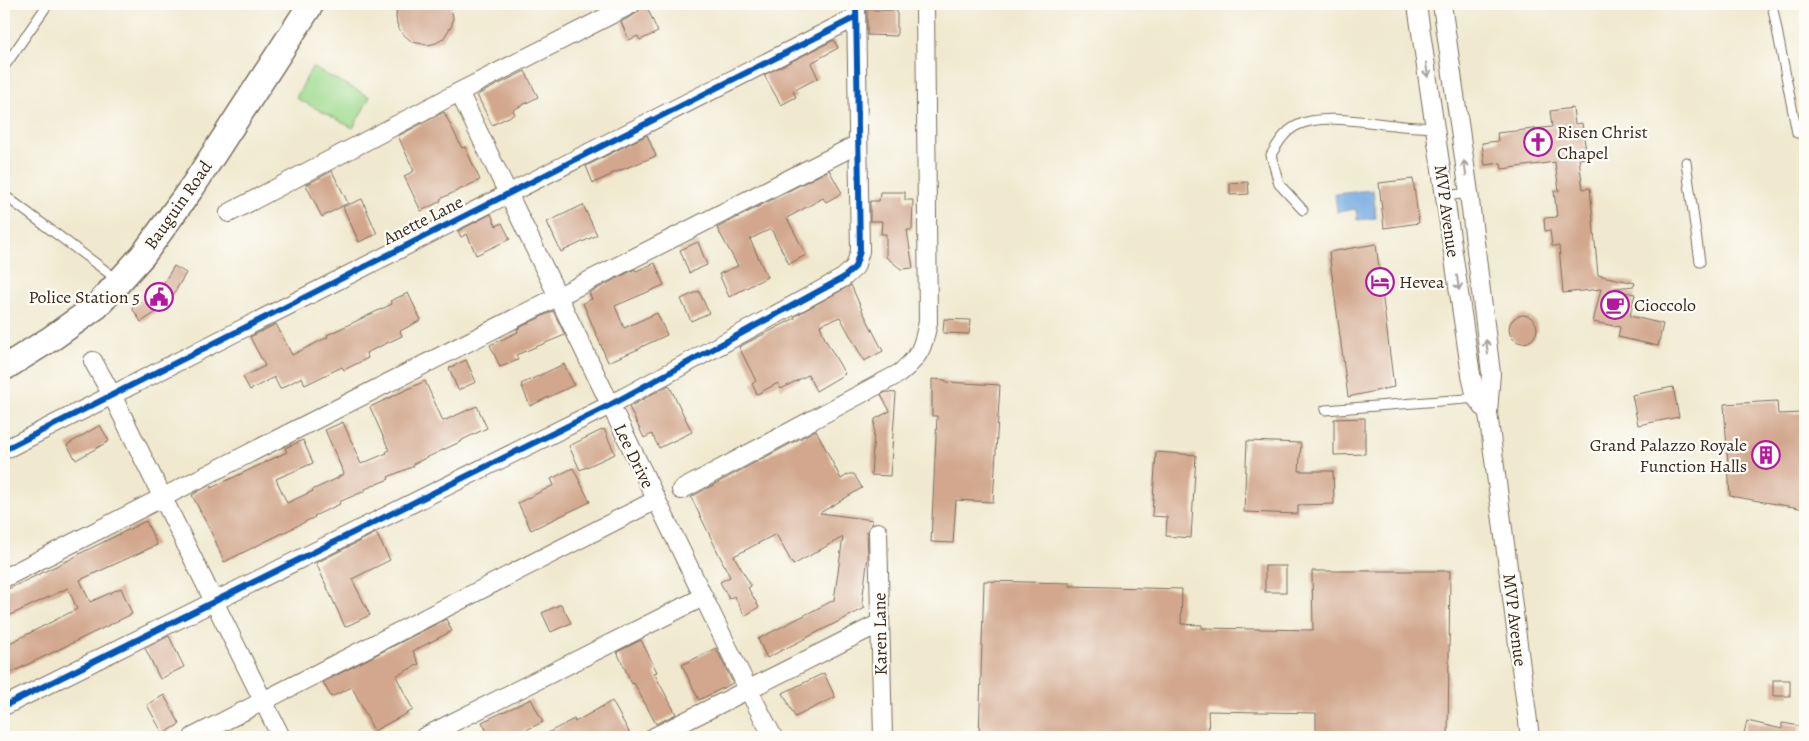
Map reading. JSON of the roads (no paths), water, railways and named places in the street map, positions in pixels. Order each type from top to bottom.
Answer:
[{"type":"street","name":"Bauguin Road","points":[[4,368],[52,338],[97,306],[143,255],[193,186],[311,4]]},
{"type":"street","points":[[229,213],[459,92],[632,4]]},
{"type":"street","points":[[680,490],[900,372],[914,361],[924,344],[928,322],[925,4]]},
{"type":"street","name":"MVP Avenue","points":[[1417,4],[1471,375],[1484,402],[1530,737]]},
{"type":"street","name":"MVP Avenue","points":[[1442,4],[1469,193],[1491,373],[1484,402]]},
{"type":"street","points":[[4,706],[610,405],[843,278],[855,267],[860,251],[856,10]]},
{"type":"street","name":"Anette Lane","points":[[4,450],[508,193],[856,10]]},
{"type":"street","points":[[1422,34],[1446,30]]},
{"type":"street","name":"Lee Drive","points":[[459,92],[703,597],[773,737]]},
{"type":"street","points":[[1436,128],[1458,124]]},
{"type":"street","points":[[4,578],[858,144]]},
{"type":"street","points":[[93,361],[112,395],[281,737]]},
{"type":"street","points":[[194,737],[656,500]]},
{"type":"street","name":"Karen Lane","points":[[878,532],[883,737]]},
{"type":"street","points":[[424,737],[703,597]]},
{"type":"street","points":[[654,737],[880,623]]},
{"type":"lane","points":[[4,67],[48,4]]},
{"type":"lane","points":[[1772,4],[1797,133]]},
{"type":"lane","points":[[1303,210],[1279,184],[1270,155],[1282,137],[1299,124],[1317,120],[1357,119],[1392,125],[1436,128]]},
{"type":"lane","points":[[1686,162],[1700,262]]},
{"type":"lane","points":[[1445,196],[1469,193]]},
{"type":"lane","points":[[4,195],[120,282]]},
{"type":"lane","points":[[1471,375],[1491,373]]},
{"type":"lane","points":[[1325,410],[1484,402]]},
{"type":"water","points":[[1373,190],[1376,218],[1357,220],[1356,209],[1337,212],[1335,194]]},
{"type":"place","name":"Risen Christ Chapel","points":[[1538,142]]},
{"type":"place","name":"Hevea","points":[[1380,282]]},
{"type":"place","name":"Police Station 5","points":[[159,297]]},
{"type":"place","name":"Cioccolo","points":[[1615,305]]},
{"type":"place","name":"Grand Palazzo Royale Function Halls","points":[[1766,455]]}]
